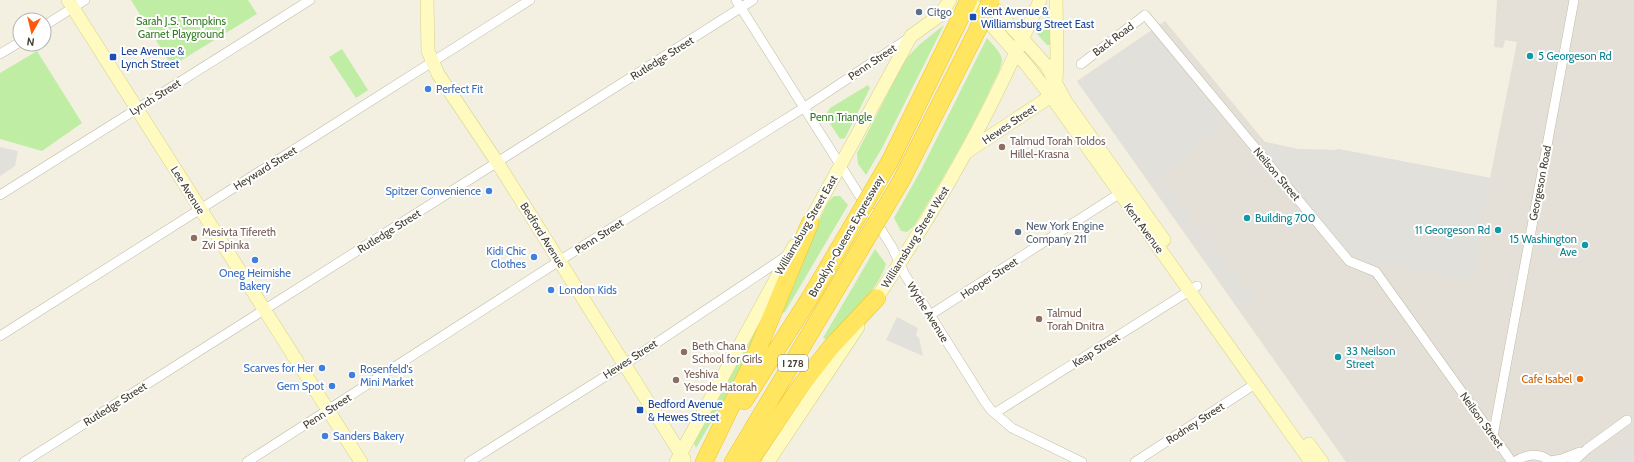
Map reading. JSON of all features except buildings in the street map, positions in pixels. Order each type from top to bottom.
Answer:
[{"type":"highway","name":"Brooklyn-Queens Expressway","points":[[704,462],[811,296],[890,161],[969,0]]},
{"type":"highway","name":"Brooklyn-Queens Expressway","points":[[733,462],[900,181],[978,29],[991,0]]},
{"type":"highway","points":[[704,462],[752,361],[810,223]]},
{"type":"highway","points":[[750,462],[802,384],[832,347],[877,298]]},
{"type":"main road","name":"Bedford Avenue","points":[[427,0],[428,51],[438,74],[497,162],[624,364],[682,460]]},
{"type":"main road","name":"Williamsburg Street East","points":[[682,460],[789,254],[810,223],[911,36],[939,16],[950,0]]},
{"type":"main road","name":"Kent Avenue","points":[[969,0],[1016,53],[1051,96],[1124,191],[1193,288],[1322,462]]},
{"type":"main road","name":"Kent Avenue","points":[[987,0],[1046,65],[1066,102],[1124,191]]},
{"type":"main road","name":"Williamsburg Street West","points":[[768,462],[900,263],[967,152],[1016,53],[1040,0]]},
{"type":"main road","points":[[1056,0],[1056,82]]},
{"type":"main road","name":"Lee Avenue","points":[[70,4],[361,462]]},
{"type":"main road","name":"Hewes Street","points":[[967,152],[1051,96]]},
{"type":"main road","name":"Kent Avenue","points":[[1193,288],[1255,384],[1311,462]]},
{"type":"street","points":[[52,19],[70,4],[85,0]]},
{"type":"street","name":"Lynch Street","points":[[0,195],[310,0]]},
{"type":"street","name":"Heyward Street","points":[[0,336],[530,0]]},
{"type":"street","name":"Rutledge Street","points":[[24,462],[497,162],[738,4],[753,0]]},
{"type":"street","name":"Georgeson Road","points":[[1493,436],[1574,0]]},
{"type":"street","name":"Wythe Avenue","points":[[738,4],[805,107],[840,166],[892,247],[905,275],[984,402],[1012,428],[1082,462]]},
{"type":"street","name":"Neilson Street","points":[[1145,14],[1349,261],[1376,272],[1513,462]]},
{"type":"street","name":"Back Road","points":[[1081,64],[1145,14]]},
{"type":"street","name":"Penn Street","points":[[247,462],[559,261],[805,107],[911,36]]},
{"type":"street","points":[[0,54],[12,47]]},
{"type":"street","name":"Hooper Street","points":[[930,315],[1124,191]]},
{"type":"street","name":"Hewes Street","points":[[469,462],[624,364],[789,254]]},
{"type":"street","name":"Keap Street","points":[[995,413],[1193,288]]},
{"type":"street","name":"Rodney Street","points":[[1134,462],[1255,384]]},
{"type":"street","points":[[1573,462],[1586,449],[1627,420]]},
{"type":"street","points":[[1513,462],[1529,455],[1543,457],[1551,462],[1566,458],[1586,449]]},
{"type":"shaded area","points":[[1497,0],[1634,0],[1634,462],[1346,462],[1077,81],[1165,21],[1265,142],[1298,149],[1338,149],[1490,178],[1517,42],[1505,40],[1503,48],[1494,47]]},
{"type":"shaded area","points":[[1152,30],[1224,123],[1160,178],[1256,302],[1243,312],[1078,83]]},
{"type":"shaded area","points":[[1265,142],[1298,149],[1338,149],[1491,178],[1473,281],[1383,263],[1367,263],[1344,249],[1264,150]]},
{"type":"shaded area","points":[[0,147],[18,151],[15,166],[0,176]]},
{"type":"shaded area","points":[[897,317],[918,328],[916,335],[919,338],[923,356],[886,340]]},
{"type":"shaded area","points":[[1634,430],[1634,462],[1583,462],[1600,451],[1603,456],[1607,456],[1631,442]]},
{"type":"green space","name":"Sarah J.S. Tompkins Garnet Playground","points":[[131,0],[248,0],[257,14],[172,66]]},
{"type":"green space","points":[[1051,3],[1051,45],[1047,45],[1037,34],[1043,22],[1045,22]]},
{"type":"green space","points":[[944,25],[882,148],[866,175],[858,164],[857,153],[905,60],[919,45]]},
{"type":"green space","points":[[987,38],[1002,57],[999,72],[963,143],[914,226],[907,232],[901,231],[894,218],[921,170]]},
{"type":"green space","points":[[342,49],[368,90],[356,98],[329,57]]},
{"type":"green space","points":[[38,52],[82,123],[42,151],[0,139],[0,73]]},
{"type":"green space","name":"Penn Triangle","points":[[868,85],[870,88],[845,138],[840,139],[825,116],[830,108]]},
{"type":"green space","points":[[834,196],[840,196],[848,205],[785,312],[782,313],[782,309],[807,245],[828,202]]},
{"type":"green space","points":[[875,249],[886,264],[876,285],[852,313],[826,339],[823,338]]},
{"type":"green space","points":[[760,323],[762,324],[725,399],[696,448],[694,443]]},
{"type":"place","name":"Citgo","points":[[919,12]]},
{"type":"place","name":"Kent Avenue & Williamsburg Street East","points":[[973,17]]},
{"type":"place","name":"5 Georgeson Rd","points":[[1530,56]]},
{"type":"place","name":"Lee Avenue & Lynch Street","points":[[113,57]]},
{"type":"place","name":"Perfect Fit","points":[[428,89]]},
{"type":"place","name":"Talmud Torah Toldos Hillel-Krasna","points":[[1002,147]]},
{"type":"place","name":"Spitzer Convenience","points":[[489,191]]},
{"type":"place","name":"Building 700","points":[[1247,218]]},
{"type":"place","name":"11 Georgeson Rd","points":[[1498,230]]},
{"type":"place","name":"New York Engine Company 211","points":[[1018,232]]},
{"type":"place","name":"Mesivta Tifereth Zvi Spinka","points":[[194,238]]},
{"type":"place","name":"15 Washington Ave","points":[[1585,245]]},
{"type":"place","name":"Kidi Chic Clothes","points":[[534,257]]},
{"type":"place","name":"Oneg Heimishe Bakery","points":[[255,260]]},
{"type":"place","name":"London Kids","points":[[551,290]]},
{"type":"place","name":"Talmud Torah Dnitra","points":[[1039,319]]},
{"type":"place","name":"Beth Chana School for Girls","points":[[684,352]]},
{"type":"place","name":"33 Neilson Street","points":[[1338,357]]},
{"type":"place","name":"Scarves for Her","points":[[322,368]]},
{"type":"place","name":"Rosenfeld's Mini Market","points":[[352,375]]},
{"type":"place","name":"Cafe Isabel","points":[[1580,379]]},
{"type":"place","name":"Yeshiva Yesode Hatorah","points":[[676,380]]},
{"type":"place","name":"Gem Spot","points":[[332,386]]},
{"type":"place","name":"Bedford Avenue & Hewes Street","points":[[640,410]]},
{"type":"place","name":"Sanders Bakery","points":[[325,436]]}]
